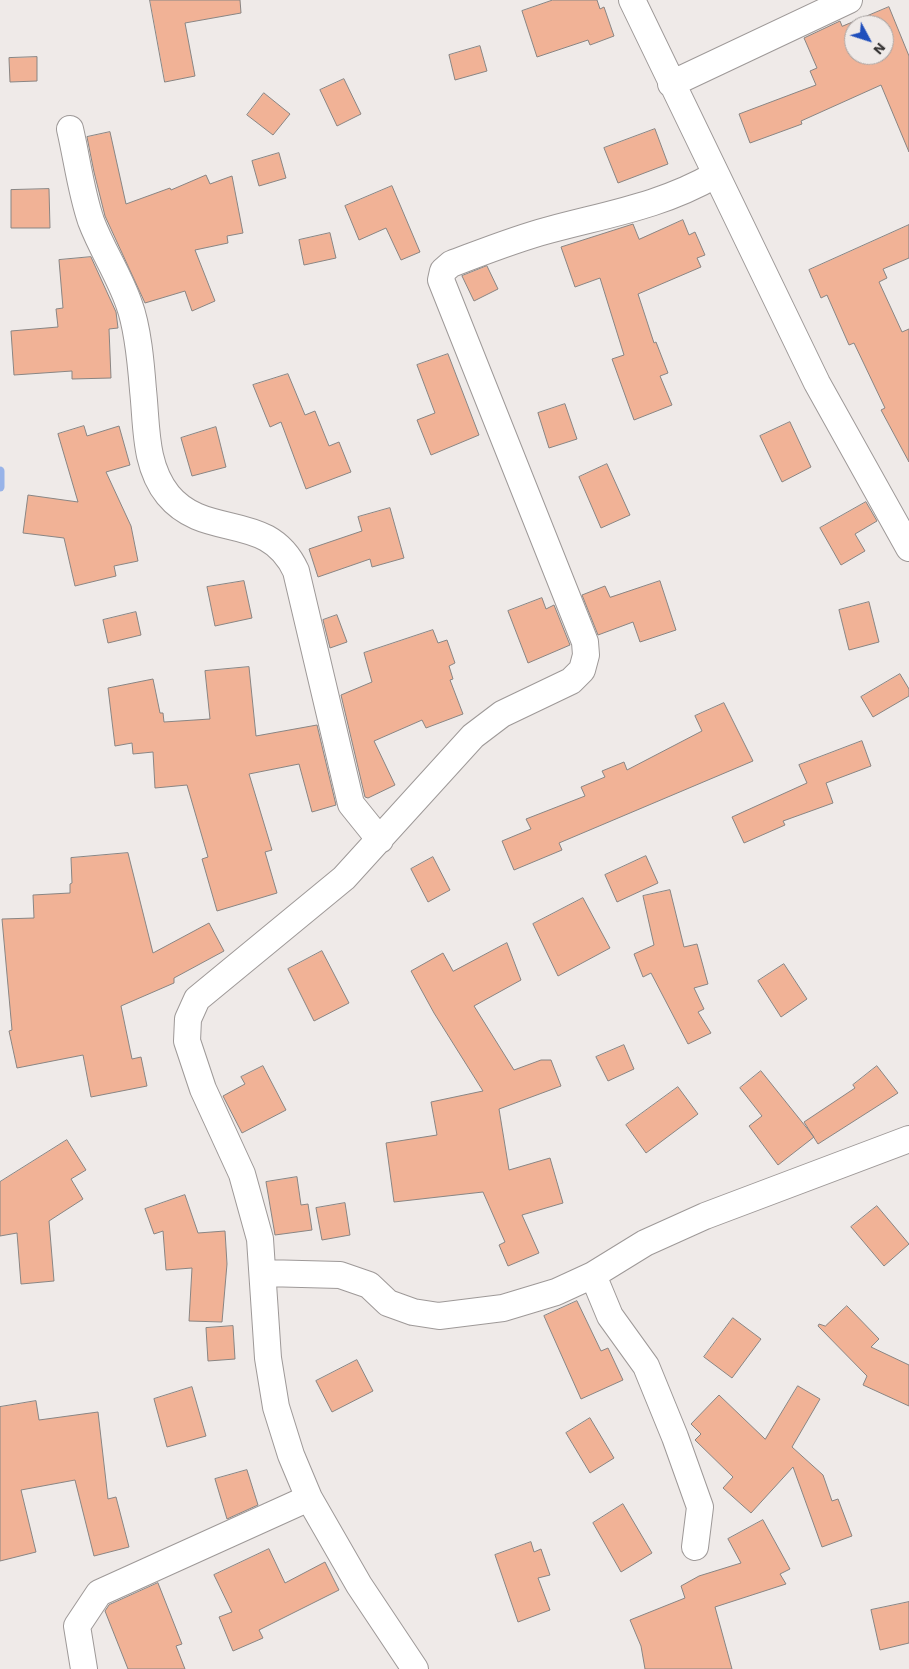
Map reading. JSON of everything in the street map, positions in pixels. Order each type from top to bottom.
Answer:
[{"type":"street","points":[[632,0],[817,383],[909,548]]},
{"type":"street","points":[[671,84],[849,0]]},
{"type":"street","points":[[70,129],[91,220],[130,306],[143,388],[148,450],[155,472],[169,495],[190,514],[211,523],[251,531],[275,542],[288,555],[296,571],[351,804],[364,823],[380,840]]},
{"type":"street","points":[[415,1669],[360,1585],[309,1498],[291,1455],[276,1408],[268,1358],[264,1273],[260,1239],[242,1174],[193,1064],[187,1041],[188,1019],[197,999],[324,895],[380,840],[473,736],[502,714],[571,681],[582,670],[586,655],[584,642],[441,280],[443,271],[451,264],[520,239],[659,202],[690,190],[715,175]]},
{"type":"street","points":[[264,1273],[340,1275],[368,1285],[388,1303],[413,1312],[440,1316],[503,1308],[556,1292],[593,1275],[645,1243],[705,1216],[909,1139]]},
{"type":"street","points":[[593,1275],[610,1316],[646,1366],[675,1437],[700,1507],[695,1546]]},
{"type":"street","points":[[84,1669],[76,1626],[99,1593],[309,1498]]},
{"type":"building","points":[[150,0],[240,0],[241,13],[185,23],[195,76],[165,82]]},
{"type":"building","points":[[553,0],[597,0],[600,9],[604,7],[614,36],[590,45],[588,40],[537,57],[522,11]]},
{"type":"building","points":[[889,7],[892,15],[869,15]]},
{"type":"building","points":[[894,19],[909,56],[909,152],[881,85],[801,121],[802,124],[750,143],[739,114],[816,85],[810,71],[817,68],[804,38],[840,21],[842,26],[844,25],[844,65],[894,65]]},
{"type":"building","points":[[480,46],[487,71],[455,80],[449,55]]},
{"type":"building","points":[[37,57],[37,81],[10,82],[9,58]]},
{"type":"building","points":[[344,79],[361,114],[337,126],[320,90]]},
{"type":"building","points":[[264,93],[290,114],[273,135],[247,115]]},
{"type":"building","points":[[655,129],[668,164],[618,183],[604,148]]},
{"type":"building","points":[[110,132],[126,204],[170,188],[171,190],[206,175],[210,184],[232,176],[243,233],[227,236],[228,243],[195,250],[215,301],[192,311],[185,291],[145,303],[105,216],[94,172],[87,137]]},
{"type":"building","points":[[279,153],[286,178],[259,186],[252,161]]},
{"type":"building","points":[[392,186],[420,252],[401,260],[386,228],[359,240],[345,206]]},
{"type":"building","points":[[49,189],[50,228],[11,228],[11,190]]},
{"type":"building","points":[[683,220],[689,235],[695,232],[705,255],[697,258],[701,267],[638,294],[654,343],[656,342],[668,373],[660,376],[672,405],[634,420],[612,359],[624,355],[600,278],[575,287],[561,247],[633,224],[639,239]]},
{"type":"building","points":[[909,225],[909,258],[883,269],[887,278],[879,282],[902,332],[909,329],[909,462],[881,410],[885,408],[854,343],[849,345],[827,295],[821,298],[809,270]]},
{"type":"building","points":[[330,233],[336,258],[304,265],[299,240]]},
{"type":"building","points":[[91,257],[116,312],[118,328],[109,329],[111,378],[72,379],[72,371],[14,375],[11,331],[58,327],[56,309],[63,308],[59,260]]},
{"type":"building","points":[[487,266],[498,289],[474,301],[462,276]]},
{"type":"building","points":[[448,354],[479,435],[431,455],[417,420],[435,413],[417,365]]},
{"type":"building","points":[[288,374],[305,415],[315,411],[329,446],[339,442],[351,472],[306,489],[281,422],[270,427],[253,385]]},
{"type":"building","points":[[565,404],[577,439],[549,448],[538,413]]},
{"type":"building","points":[[790,422],[811,467],[782,482],[760,436]]},
{"type":"building","points":[[84,426],[87,436],[119,426],[130,465],[106,472],[131,526],[138,561],[114,566],[116,576],[75,586],[64,538],[23,533],[28,495],[78,502],[58,434]]},
{"type":"building","points":[[216,427],[226,467],[192,476],[181,438]]},
{"type":"building","points":[[607,464],[630,515],[601,528],[579,477]]},
{"type":"building","points":[[866,502],[877,521],[855,534],[865,551],[841,565],[820,528]]},
{"type":"building","points":[[390,508],[404,558],[372,567],[370,559],[318,577],[309,549],[362,531],[358,517]]},
{"type":"building","points":[[244,581],[252,618],[215,626],[207,587]]},
{"type":"building","points":[[660,581],[676,630],[640,642],[633,622],[598,635],[582,595],[605,586],[610,597]]},
{"type":"building","points":[[542,598],[546,609],[554,605],[570,645],[528,663],[508,611]]},
{"type":"building","points":[[869,602],[879,642],[849,650],[839,610]]},
{"type":"building","points":[[136,612],[141,635],[108,643],[103,620]]},
{"type":"building","points":[[337,615],[347,642],[330,648],[323,620]]},
{"type":"building","points":[[433,630],[438,643],[447,640],[455,663],[449,666],[453,679],[450,680],[463,714],[426,728],[422,720],[374,741],[395,785],[368,798],[365,797],[341,695],[372,682],[364,653]]},
{"type":"building","points":[[249,667],[256,736],[317,725],[336,805],[312,812],[299,764],[249,774],[272,850],[265,852],[277,893],[217,911],[202,859],[208,857],[187,785],[155,788],[153,752],[133,754],[132,743],[115,746],[108,688],[153,679],[160,713],[163,713],[164,722],[210,719],[205,671]]},
{"type":"building","points":[[900,674],[909,689],[909,696],[873,717],[861,697]]},
{"type":"building","points":[[724,703],[753,761],[559,843],[562,850],[514,870],[502,841],[531,829],[526,819],[585,796],[581,787],[605,777],[602,771],[624,762],[627,770],[702,731],[695,716]]},
{"type":"building","points":[[862,741],[871,766],[826,783],[833,803],[783,821],[785,825],[744,843],[732,817],[807,783],[799,765]]},
{"type":"building","points":[[128,853],[153,953],[209,923],[224,951],[174,978],[174,983],[121,1006],[132,1059],[141,1057],[147,1086],[91,1097],[83,1055],[17,1068],[9,1031],[12,1030],[2,919],[34,918],[33,895],[70,893],[70,884],[72,883],[71,858]]},
{"type":"building","points":[[646,856],[658,883],[617,902],[605,875]]},
{"type":"building","points":[[433,857],[450,890],[428,902],[411,869]]},
{"type":"building","points":[[670,890],[684,947],[697,944],[708,984],[694,988],[704,1009],[698,1012],[711,1033],[688,1044],[651,973],[643,977],[634,954],[654,945],[643,896]]},
{"type":"building","points":[[583,898],[610,948],[558,976],[533,924]]},
{"type":"building","points":[[507,943],[521,980],[474,1006],[514,1070],[541,1060],[551,1060],[561,1086],[499,1109],[509,1170],[550,1158],[563,1203],[522,1215],[539,1253],[508,1266],[499,1245],[505,1242],[483,1192],[394,1202],[386,1143],[437,1135],[431,1102],[483,1091],[434,1013],[411,971],[443,953],[453,971]]},
{"type":"building","points":[[322,951],[349,1003],[314,1021],[288,969]]},
{"type":"building","points":[[784,964],[807,999],[781,1017],[758,981]]},
{"type":"building","points":[[624,1045],[634,1069],[608,1081],[596,1057]]},
{"type":"building","points":[[263,1066],[286,1110],[242,1133],[223,1096],[245,1084],[241,1077]]},
{"type":"building","points":[[877,1066],[898,1093],[818,1144],[804,1122],[855,1088],[853,1085]]},
{"type":"building","points":[[761,1071],[814,1137],[778,1165],[749,1126],[762,1116],[740,1088]]},
{"type":"building","points":[[678,1087],[698,1114],[646,1153],[626,1125]]},
{"type":"building","points":[[67,1140],[86,1170],[71,1179],[83,1199],[49,1221],[54,1281],[21,1284],[17,1233],[0,1236],[0,1182]]},
{"type":"building","points":[[297,1177],[301,1205],[308,1204],[312,1230],[275,1235],[266,1182]]},
{"type":"building","points":[[185,1195],[198,1233],[225,1231],[227,1264],[222,1322],[189,1321],[192,1268],[166,1270],[163,1231],[154,1234],[145,1209]]},
{"type":"building","points":[[345,1203],[350,1235],[322,1240],[316,1208]]},
{"type":"building","points":[[877,1206],[909,1244],[884,1266],[851,1227]]},
{"type":"building","points":[[577,1301],[601,1351],[608,1348],[623,1380],[581,1399],[544,1316]]},
{"type":"building","points":[[847,1306],[879,1339],[871,1347],[909,1365],[909,1406],[863,1385],[867,1376],[818,1326],[819,1324],[825,1326]]},
{"type":"building","points":[[733,1318],[761,1339],[732,1378],[704,1357]]},
{"type":"building","points":[[233,1326],[235,1359],[208,1361],[206,1328]]},
{"type":"building","points":[[357,1360],[373,1391],[332,1412],[316,1381]]},
{"type":"building","points":[[798,1386],[820,1399],[792,1447],[823,1475],[832,1501],[838,1499],[852,1536],[822,1547],[793,1467],[751,1513],[723,1488],[733,1477],[695,1440],[701,1434],[691,1424],[719,1395],[765,1439]]},
{"type":"building","points":[[192,1387],[206,1436],[167,1447],[154,1399]]},
{"type":"building","points":[[36,1401],[39,1420],[98,1412],[108,1499],[116,1497],[129,1547],[94,1556],[75,1480],[21,1490],[36,1552],[0,1561],[0,1407]]},
{"type":"building","points":[[590,1418],[614,1458],[590,1473],[566,1433]]},
{"type":"building","points":[[247,1470],[258,1505],[227,1519],[215,1479]]},
{"type":"building","points":[[623,1504],[652,1553],[621,1572],[593,1523]]},
{"type":"building","points":[[763,1520],[790,1569],[780,1574],[786,1584],[715,1607],[732,1669],[645,1669],[641,1646],[630,1620],[685,1598],[681,1586],[699,1576],[741,1563],[728,1539]]},
{"type":"building","points":[[531,1542],[534,1552],[541,1549],[550,1575],[538,1578],[550,1610],[518,1622],[495,1555]]},
{"type":"building","points":[[269,1549],[285,1583],[325,1562],[339,1590],[259,1630],[263,1638],[233,1651],[219,1617],[232,1612],[214,1575]]},
{"type":"building","points":[[158,1583],[182,1644],[176,1646],[185,1669],[128,1669],[105,1611],[109,1605]]},
{"type":"building","points":[[909,1602],[909,1643],[880,1650],[871,1610]]},
{"type":"waterway","points":[[0,471],[0,487]]}]
